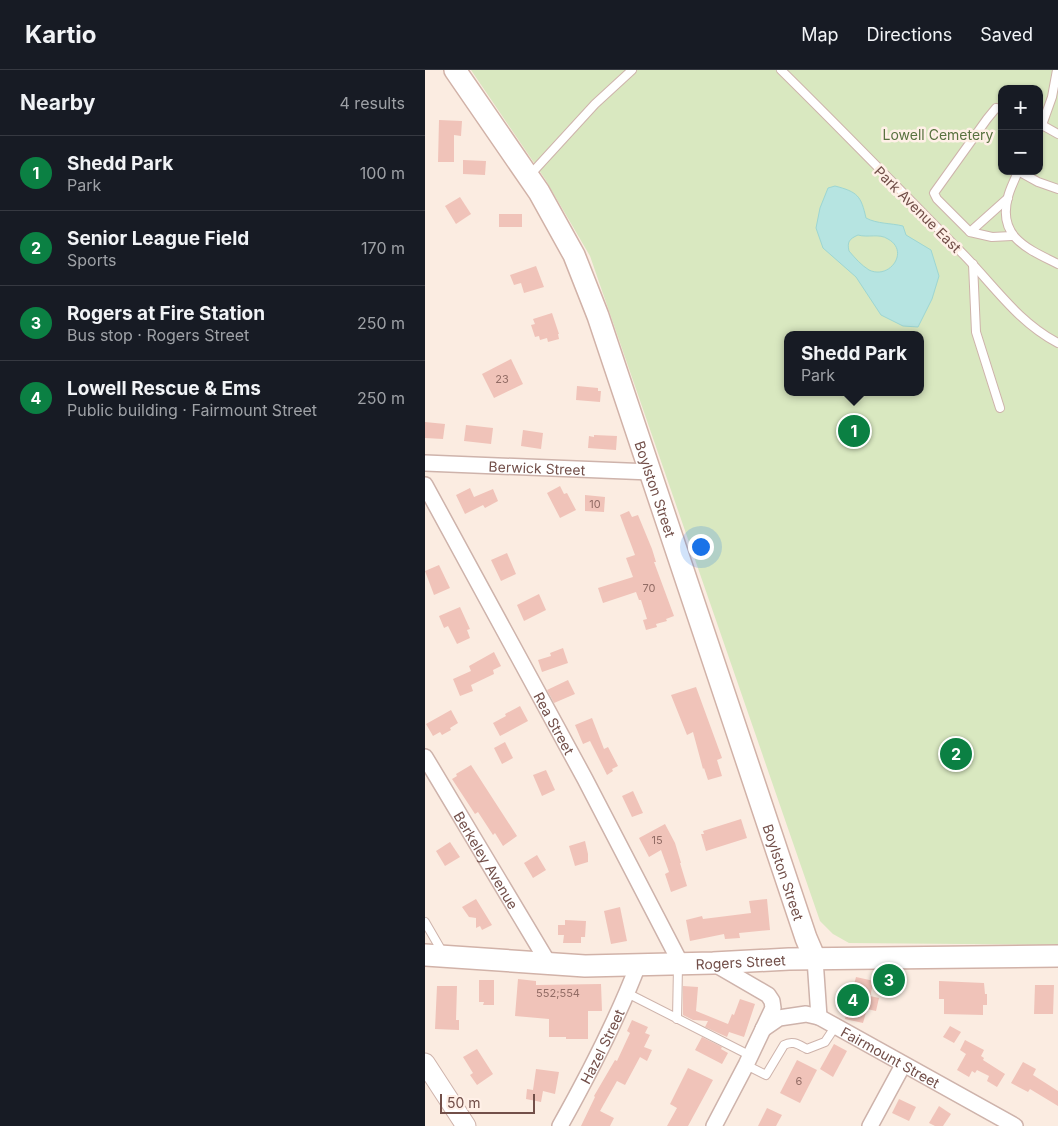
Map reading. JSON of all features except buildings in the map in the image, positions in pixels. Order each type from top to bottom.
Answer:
[{"type":"main road","name":"Boylston Street","points":[[455,70],[539,192],[574,255],[598,316],[815,959]]},
{"type":"main road","name":"Rogers Street","points":[[435,956],[585,966],[815,959],[1058,956]]},
{"type":"street","name":"Berwick Street","points":[[425,463],[651,472]]},
{"type":"street","name":"Rea Street","points":[[425,485],[585,779],[680,964]]},
{"type":"street","name":"Berkeley Avenue","points":[[425,757],[549,964]]},
{"type":"street","points":[[763,1029],[779,1018],[806,1014],[819,1017],[815,959]]},
{"type":"street","points":[[713,963],[768,995],[772,1001],[773,1008],[714,1126]]},
{"type":"street","name":"Hazel Street","points":[[560,1126],[582,1088],[627,993],[638,965]]},
{"type":"street","name":"Fairmount Street","points":[[819,1017],[1015,1126]]},
{"type":"street","points":[[425,1063],[466,1126]]},
{"type":"street","points":[[870,1126],[903,1065]]},
{"type":"lane","points":[[529,177],[595,104],[632,70]]},
{"type":"lane","name":"Park Avenue East","points":[[781,70],[973,264],[1029,325],[1058,343]]},
{"type":"lane","points":[[1043,119],[1052,97],[1057,70]]},
{"type":"lane","points":[[998,108],[996,108],[987,119],[933,194],[970,232],[992,237],[1012,236]]},
{"type":"lane","points":[[1043,127],[1058,134]]},
{"type":"lane","points":[[1017,175],[1008,198],[1006,222],[1012,236],[1039,255],[1058,264]]},
{"type":"lane","points":[[1025,175],[1058,189]]},
{"type":"lane","points":[[970,232],[1008,198]]},
{"type":"lane","points":[[973,264],[976,332],[1000,408]]},
{"type":"lane","points":[[425,922],[435,956]]},
{"type":"lane","points":[[677,1019],[677,989],[680,964]]},
{"type":"lane","points":[[627,993],[677,1019],[748,1061],[766,1075],[784,1045],[794,1042],[807,1049],[825,1042],[835,1027]]},
{"type":"green space","name":"Lowell Cemetery","points":[[471,70],[1058,70],[1058,945],[849,943],[833,934],[820,921],[590,256],[545,179]]},
{"type":"water","points":[[835,186],[854,193],[860,200],[866,218],[903,226],[906,235],[931,250],[939,276],[932,299],[918,327],[903,326],[881,315],[856,277],[823,248],[816,228],[820,208],[828,188]],"holes":[[[855,236],[881,236],[888,239],[897,250],[895,263],[890,268],[877,272],[869,270],[861,264],[849,251],[848,245]]]},
{"type":"place","name":"Shedd Park","points":[[854,431]]},
{"type":"place","name":"Senior League Field","points":[[956,754]]},
{"type":"place","name":"Rogers at Fire Station","points":[[889,980]]},
{"type":"place","name":"Lowell Rescue & Ems","points":[[853,1000]]}]
